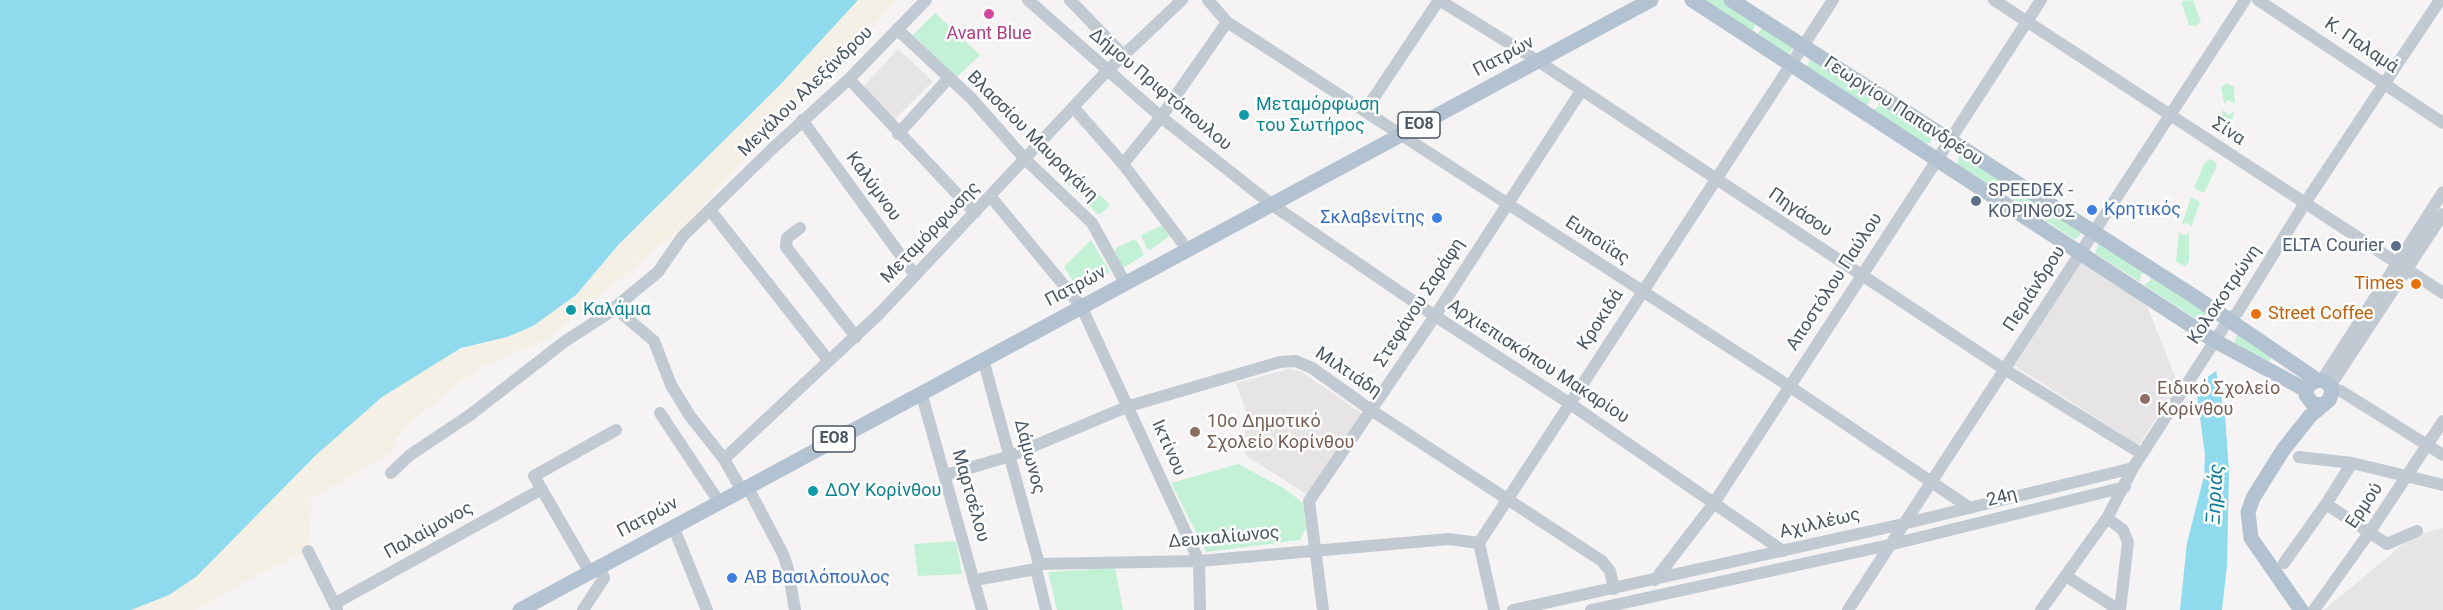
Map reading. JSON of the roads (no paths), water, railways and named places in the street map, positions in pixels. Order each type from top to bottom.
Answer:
[{"type":"main road","name":"Πατρών","points":[[520,610],[1538,61],[1631,6],[1651,0]]},
{"type":"main road","name":"Γεωργίου Παπανδρέου","points":[[1692,0],[2215,340],[2319,387]]},
{"type":"main road","name":"Γεωργίου Παπανδρέου","points":[[1731,0],[1804,44],[2229,320],[2319,387]]},
{"type":"main road","points":[[2301,610],[2256,547],[2251,538],[2248,520],[2253,498],[2272,465],[2322,405],[2313,404],[2319,387]]},
{"type":"main road","points":[[2298,432],[2319,387]]},
{"type":"street","name":"Μεγάλου Αλεξάνδρου","points":[[391,473],[410,455],[470,415],[570,338],[615,308],[658,272],[677,243],[802,120],[849,79],[926,0]]},
{"type":"street","name":"Δήμου Πριφτόπουλου","points":[[1028,0],[1161,117],[1271,204]]},
{"type":"street","name":"Μεταμόρφωσης","points":[[724,459],[828,360],[856,337],[1107,71],[1182,0]]},
{"type":"street","name":"Ευποιΐας","points":[[1208,0],[1227,22],[1789,386],[1970,508]]},
{"type":"street","points":[[1365,111],[1439,0]]},
{"type":"street","name":"Πηγάσου","points":[[1439,0],[1538,61],[2004,369],[2142,454]]},
{"type":"street","name":"Κροκιδά","points":[[1479,543],[1833,0]]},
{"type":"street","name":"Σίνα","points":[[1994,0],[2443,293]]},
{"type":"street","name":"Αποστόλου Παύλου","points":[[1655,580],[1714,503],[2041,0]]},
{"type":"street","name":"Περιάνδρου","points":[[1848,610],[2246,0]]},
{"type":"street","name":"Κ. Παλαμά","points":[[2258,0],[2443,123]]},
{"type":"street","name":"Κολοκοτρώνη","points":[[2041,610],[2107,518],[2133,468],[2215,340],[2237,313],[2305,204],[2440,0]]},
{"type":"street","points":[[1074,1],[1123,55]]},
{"type":"street","points":[[1123,164],[1161,117],[1227,22]]},
{"type":"street","name":"Βλασσίου Μαυραγάνη","points":[[897,29],[987,114],[1025,159],[1092,223],[1125,283]]},
{"type":"street","points":[[849,79],[898,134],[975,213]]},
{"type":"street","points":[[898,134],[948,79]]},
{"type":"street","name":"Στεφάνου Σαράφη","points":[[1323,610],[1310,501],[1435,316],[1581,91]]},
{"type":"street","points":[[1074,108],[1123,164],[1187,249]]},
{"type":"street","name":"Καλύμνου","points":[[802,120],[915,275]]},
{"type":"street","points":[[2402,266],[2443,192]]},
{"type":"street","name":"Ικτίνου","points":[[991,196],[1081,306],[1199,561],[1200,610]]},
{"type":"street","name":"Αρχιεπισκόπου Μακαρίου","points":[[1271,204],[1435,316],[1569,403],[1783,551]]},
{"type":"street","points":[[710,210],[828,360]]},
{"type":"street","points":[[2319,387],[2402,266],[2443,214]]},
{"type":"street","points":[[800,228],[788,238],[786,247],[856,337]]},
{"type":"street","points":[[615,308],[654,340],[671,385],[690,416],[744,488],[783,554],[795,610]]},
{"type":"street","name":"Δάμωνος","points":[[983,359],[1038,567],[1046,610]]},
{"type":"street","name":"Μιλτιάδη","points":[[946,475],[1010,456],[1129,406],[1287,360],[1305,363],[1371,410],[1602,561],[1610,571],[1614,589]]},
{"type":"street","name":"Γεωργίου Παπανδρέου","points":[[2319,387],[2341,391],[2443,455]]},
{"type":"street","name":"Μαρτσέλου","points":[[921,392],[982,610]]},
{"type":"street","points":[[660,413],[719,502]]},
{"type":"street","name":"Ερμού","points":[[2314,610],[2369,533],[2443,421]]},
{"type":"street","points":[[583,610],[604,578],[591,570],[534,476],[615,430]]},
{"type":"street","points":[[2299,457],[2352,463],[2443,485]]},
{"type":"street","points":[[2284,563],[2352,463]]},
{"type":"street","name":"Αχιλλέως","points":[[1514,610],[1903,524],[2133,468]]},
{"type":"street","name":"24η","points":[[1891,541],[2125,487]]},
{"type":"street","name":"Παλαίμονος","points":[[335,607],[542,489]]},
{"type":"street","points":[[2326,504],[2387,544],[2417,531]]},
{"type":"street","points":[[2066,576],[2119,610],[2128,542],[2123,530],[2107,518]]},
{"type":"street","points":[[673,526],[707,610]]},
{"type":"street","name":"Δευκαλίωνος","points":[[975,580],[1038,567],[1199,561],[1314,549],[1449,539],[1479,543]]},
{"type":"street","name":"Αχιλλέως","points":[[1591,610],[1891,541]]},
{"type":"street","points":[[1479,543],[1494,610]]},
{"type":"street","points":[[308,551],[335,607]]},
{"type":"water","points":[[0,0],[858,0],[779,86],[619,244],[576,295],[533,326],[507,337],[461,348],[382,397],[315,456],[196,577],[169,595],[131,610],[0,610]]},
{"type":"water","name":"Ξηριάς","points":[[2216,371],[2225,416],[2229,471],[2227,565],[2222,610],[2180,610],[2187,543],[2204,476],[2205,455],[2197,394],[2206,378]]},
{"type":"place","name":"Avant Blue","points":[[989,14]]},
{"type":"place","name":"Μεταμόρφωση του Σωτήρος","points":[[1244,115]]},
{"type":"place","name":"SPEEDEX - ΚΟΡΙΝΘΟΣ","points":[[1976,201]]},
{"type":"place","name":"Κρητικός","points":[[2092,210]]},
{"type":"place","name":"Σκλαβενίτης","points":[[1437,218]]},
{"type":"place","name":"ELTA Courier","points":[[2396,246]]},
{"type":"place","name":"Times","points":[[2416,284]]},
{"type":"place","name":"Καλάμια","points":[[571,310]]},
{"type":"place","name":"Street Coffee","points":[[2256,314]]},
{"type":"place","name":"Ειδικό Σχολείο Κορίνθου","points":[[2145,399]]},
{"type":"place","name":"10ο Δημοτικό Σχολείο Κορίνθου","points":[[1195,432]]},
{"type":"place","name":"ΔΟΥ Κορίνθου","points":[[813,491]]},
{"type":"place","name":"ΑΒ Βασιλόπουλος","points":[[732,578]]}]
